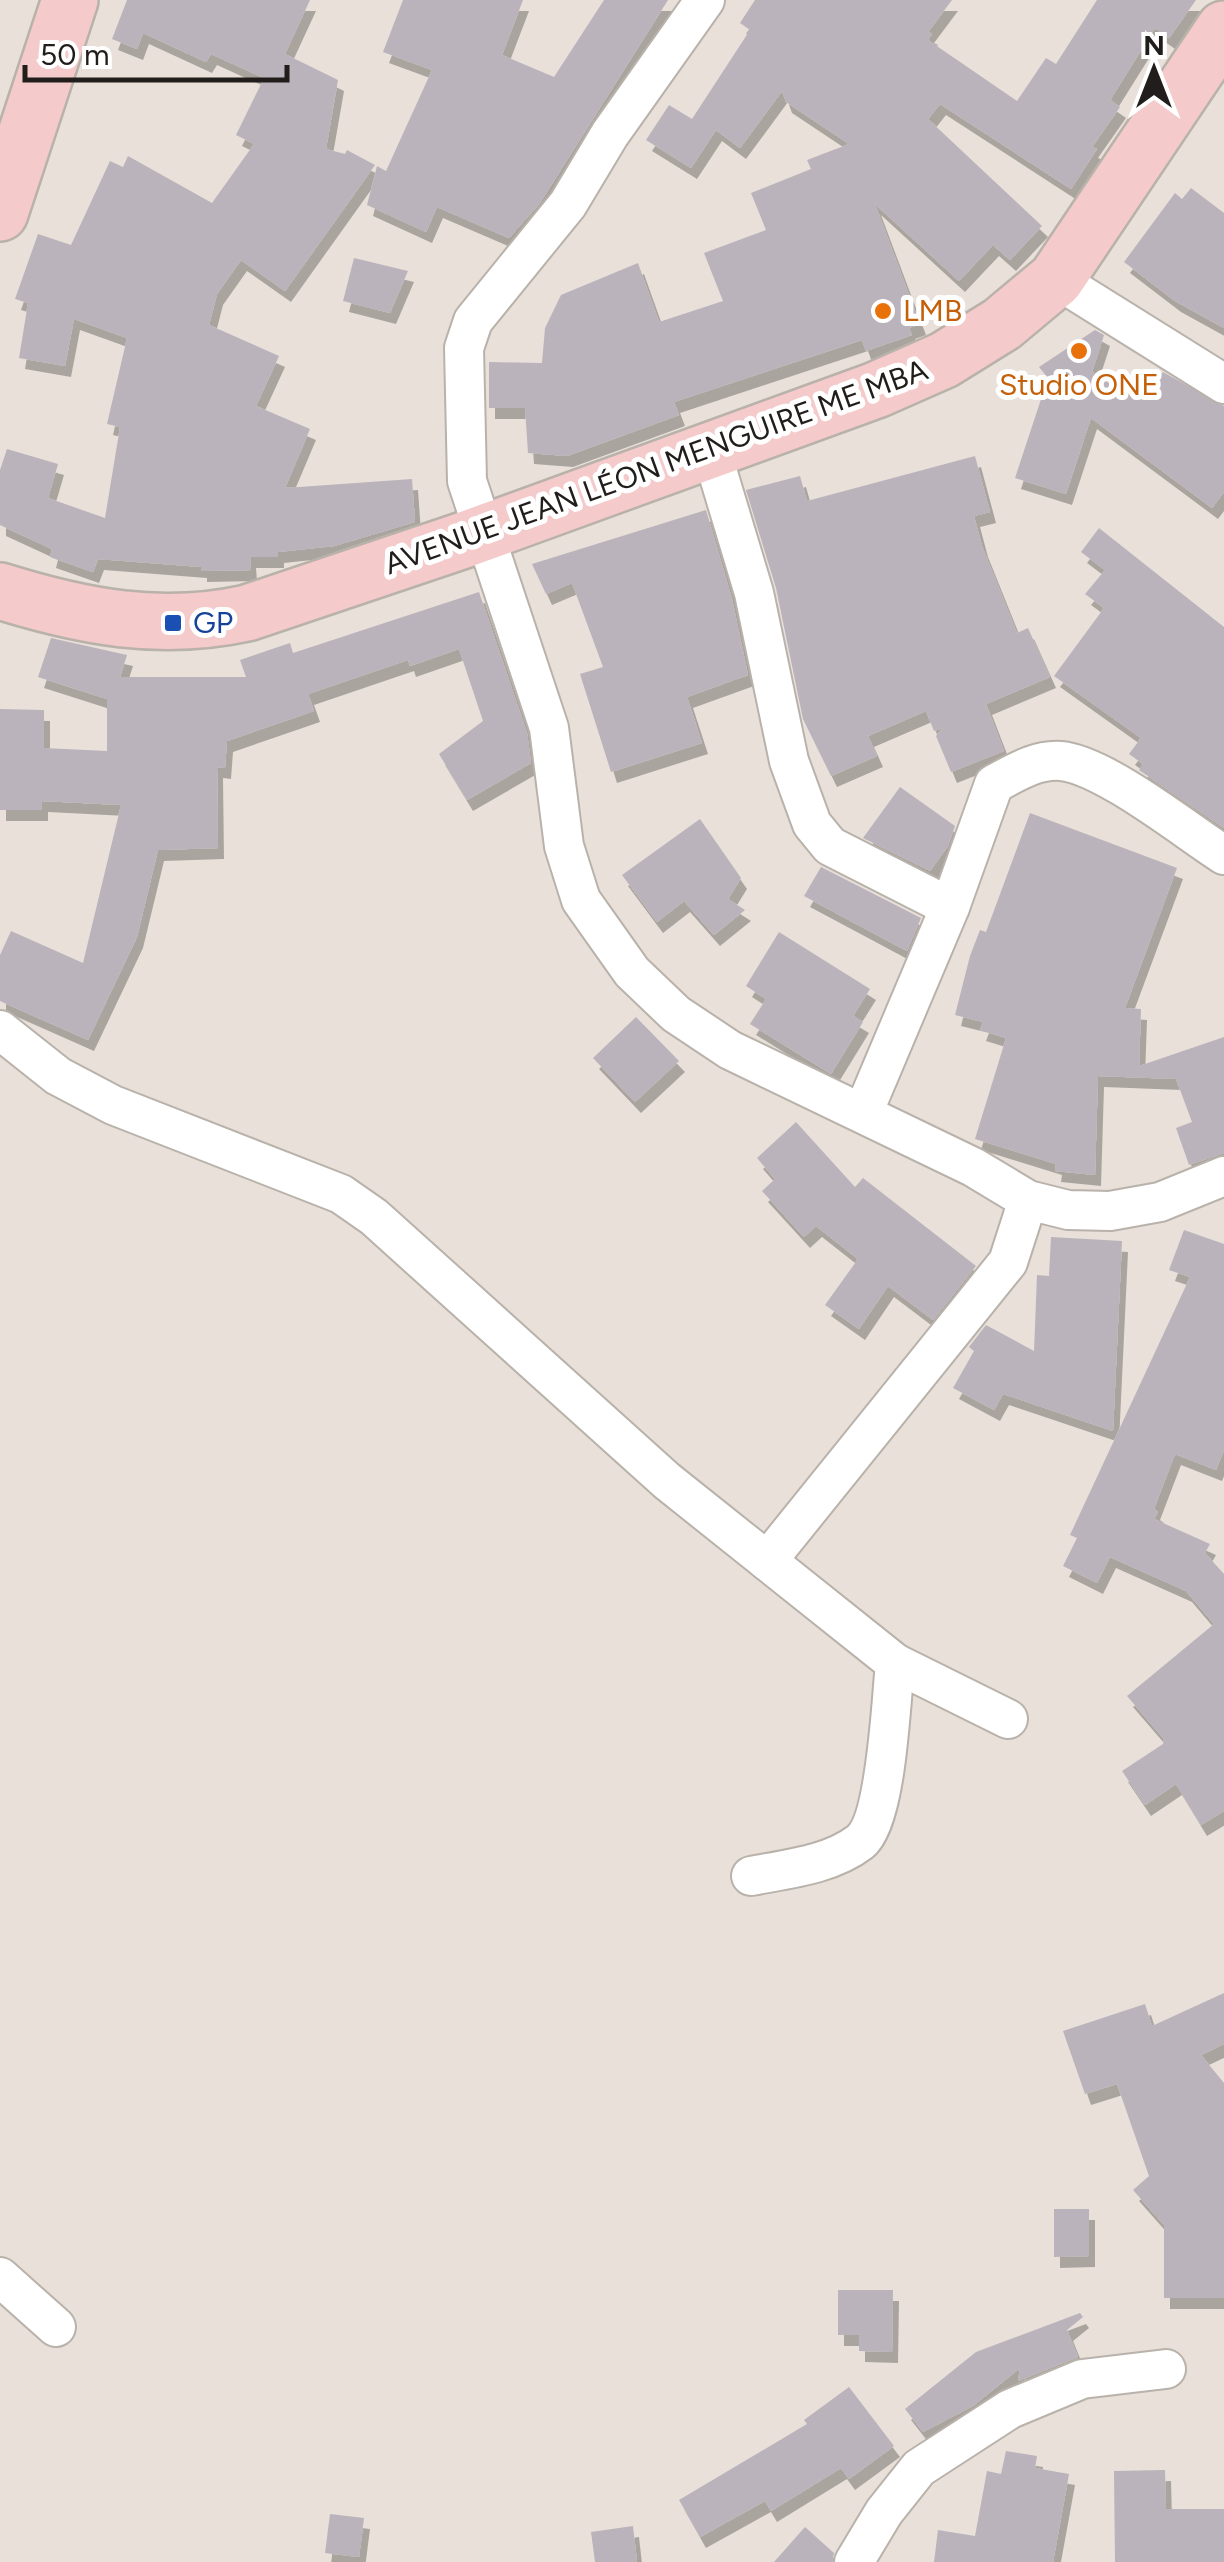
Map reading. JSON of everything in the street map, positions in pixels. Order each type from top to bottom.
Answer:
[{"type":"main road","points":[[0,213],[70,0]]},
{"type":"main road","name":"AVENUE JEAN LÉON MENGUIRE ME MBA","points":[[0,591],[104,618],[210,621],[328,589],[876,390],[944,360],[1002,324],[1056,279],[1224,29]]},
{"type":"street","points":[[705,0],[610,134],[568,204],[474,321],[464,348],[463,438],[467,481],[549,728],[564,846],[581,900],[632,972],[676,1014],[730,1050],[863,1113],[1028,1200],[1068,1210],[1110,1211],[1160,1202],[1224,1176]]},
{"type":"street","points":[[1056,279],[1224,384]]},
{"type":"street","points":[[710,450],[754,593],[789,761],[812,824],[830,846],[950,907]]},
{"type":"street","points":[[863,1113],[950,907],[994,784],[1034,764],[1060,761],[1090,769],[1224,855]]},
{"type":"street","points":[[0,1030],[58,1076],[113,1105],[341,1194],[374,1218],[667,1482],[895,1663],[1008,1719]]},
{"type":"street","points":[[767,1561],[1008,1262],[1028,1200]]},
{"type":"street","points":[[751,1876],[826,1860],[863,1840],[876,1815],[895,1663]]},
{"type":"street","points":[[0,2278],[56,2327]]},
{"type":"street","points":[[854,2562],[884,2512],[919,2468],[1010,2409],[1082,2379],[1166,2370]]},
{"type":"building","points":[[127,0],[310,0],[285,54],[338,80],[326,149],[345,154],[347,150],[375,165],[285,291],[241,260],[217,294],[209,325],[279,356],[256,406],[310,429],[285,488],[412,479],[415,522],[334,546],[278,552],[278,557],[250,557],[251,570],[201,571],[201,567],[98,559],[93,572],[50,557],[52,549],[0,525],[0,470],[7,449],[58,464],[48,498],[105,518],[120,427],[107,424],[127,338],[74,319],[65,366],[19,358],[28,303],[15,299],[38,234],[71,245],[110,161],[123,167],[128,156],[212,203],[254,144],[236,135],[264,78],[211,54],[206,62],[143,33],[137,49],[112,39]]},
{"type":"building","points":[[403,0],[523,0],[502,55],[554,77],[604,0],[668,0],[540,203],[509,238],[437,207],[426,232],[367,205],[377,166],[386,171],[432,70],[383,52]]},
{"type":"building","points":[[755,0],[952,0],[928,32],[932,34],[928,40],[1017,101],[1046,58],[1056,64],[1097,0],[1196,0],[1169,38],[1155,28],[1110,100],[1120,107],[1092,147],[1097,149],[1071,189],[940,104],[928,119],[1042,226],[1010,260],[993,245],[959,281],[875,204],[920,324],[909,328],[912,335],[866,351],[862,340],[674,402],[679,415],[567,456],[528,453],[525,408],[489,408],[489,362],[542,363],[545,328],[561,295],[638,263],[659,322],[723,301],[704,253],[766,230],[751,193],[811,169],[807,160],[849,144],[786,102],[782,91],[740,148],[716,130],[691,168],[646,140],[669,105],[692,119],[750,30],[740,23]]},
{"type":"building","points":[[1191,188],[1224,213],[1224,328],[1175,301],[1124,262],[1175,193],[1182,199]]},
{"type":"building","points":[[354,258],[408,271],[390,313],[343,301]]},
{"type":"building","points":[[1095,330],[1104,335],[1092,372],[1144,398],[1163,372],[1224,406],[1224,492],[1212,508],[1091,418],[1066,494],[1015,478],[1048,378],[1039,367]]},
{"type":"building","points":[[975,456],[990,512],[974,516],[982,546],[1017,633],[1028,628],[1050,677],[986,704],[1004,751],[951,772],[936,736],[943,728],[934,731],[926,711],[868,736],[877,756],[831,776],[803,719],[776,588],[746,490],[800,476],[807,501]]},
{"type":"building","points":[[706,510],[732,599],[748,675],[687,697],[702,743],[611,772],[580,674],[603,667],[572,583],[546,594],[532,564]]},
{"type":"building","points":[[1099,528],[1224,627],[1224,828],[1139,770],[1143,764],[1129,754],[1141,738],[1054,676],[1104,608],[1085,594],[1105,570],[1081,552]]},
{"type":"building","points":[[479,592],[527,733],[531,763],[467,800],[439,754],[483,721],[459,649],[410,666],[408,660],[308,694],[314,711],[227,741],[225,768],[217,767],[218,848],[158,850],[137,937],[88,1040],[0,1001],[0,955],[11,931],[83,963],[121,805],[42,801],[42,810],[0,810],[0,709],[44,710],[44,748],[107,751],[107,699],[38,677],[51,638],[127,655],[120,677],[246,677],[240,660],[290,643],[293,653]]},
{"type":"building","points":[[900,787],[955,826],[948,846],[930,871],[863,838]]},
{"type":"building","points":[[1030,813],[1177,868],[1125,1008],[1141,1009],[1139,1066],[1224,1037],[1224,1153],[1189,1165],[1176,1128],[1192,1122],[1176,1079],[1098,1076],[1095,1175],[1055,1171],[1056,1164],[975,1139],[1006,1038],[980,1030],[983,1022],[955,1015],[970,956],[980,930],[986,932]]},
{"type":"building","points":[[700,819],[741,878],[728,899],[745,910],[714,935],[684,901],[657,922],[622,875]]},
{"type":"building","points":[[821,867],[921,918],[907,951],[804,896]]},
{"type":"building","points":[[779,932],[870,989],[853,1016],[863,1022],[831,1074],[750,1024],[766,999],[746,986]]},
{"type":"building","points":[[636,1017],[679,1061],[635,1102],[593,1058]]},
{"type":"building","points":[[796,1122],[855,1187],[863,1178],[976,1266],[933,1320],[888,1286],[859,1329],[825,1305],[858,1259],[816,1226],[804,1237],[762,1191],[775,1179],[757,1158]]},
{"type":"building","points":[[1184,1230],[1224,1244],[1224,1450],[1216,1470],[1175,1454],[1154,1509],[1158,1512],[1154,1519],[1210,1544],[1205,1553],[1224,1574],[1224,1811],[1201,1825],[1176,1784],[1145,1805],[1122,1771],[1163,1744],[1164,1739],[1127,1696],[1214,1624],[1186,1591],[1110,1557],[1097,1583],[1063,1566],[1077,1538],[1070,1535],[1190,1277],[1169,1270]]},
{"type":"building","points":[[1051,1237],[1122,1241],[1113,1431],[1003,1394],[994,1410],[953,1388],[974,1351],[969,1347],[986,1325],[1034,1351],[1037,1275],[1049,1276]]},
{"type":"building","points":[[1224,1993],[1224,2044],[1201,2055],[1224,2083],[1224,2298],[1164,2298],[1164,2225],[1133,2190],[1149,2176],[1117,2084],[1085,2094],[1063,2031],[1145,2004],[1152,2026]]},
{"type":"building","points":[[1054,2209],[1089,2209],[1089,2256],[1054,2257]]},
{"type":"building","points":[[838,2290],[893,2290],[892,2352],[859,2351],[859,2335],[838,2335]]},
{"type":"building","points":[[1080,2313],[1083,2317],[1067,2330],[1078,2357],[1018,2381],[1020,2368],[973,2406],[923,2432],[905,2409],[976,2352]]},
{"type":"building","points":[[849,2387],[894,2446],[849,2479],[841,2468],[771,2511],[765,2501],[700,2537],[679,2500],[807,2424],[804,2420]]},
{"type":"building","points":[[1006,2451],[1037,2456],[1035,2468],[1069,2474],[1053,2562],[934,2562],[938,2530],[975,2536],[987,2471],[1001,2474]]},
{"type":"building","points":[[1165,2470],[1166,2509],[1224,2509],[1224,2562],[1115,2562],[1114,2471]]},
{"type":"building","points":[[330,2514],[364,2518],[359,2557],[325,2553]]},
{"type":"building","points":[[633,2526],[637,2562],[595,2562],[591,2532]]},
{"type":"building","points":[[805,2527],[834,2553],[832,2562],[774,2562]]},
{"type":"place","name":"LMB","points":[[883,311]]},
{"type":"place","name":"Studio ONE","points":[[1079,351]]},
{"type":"place","name":"GP","points":[[173,623]]}]
